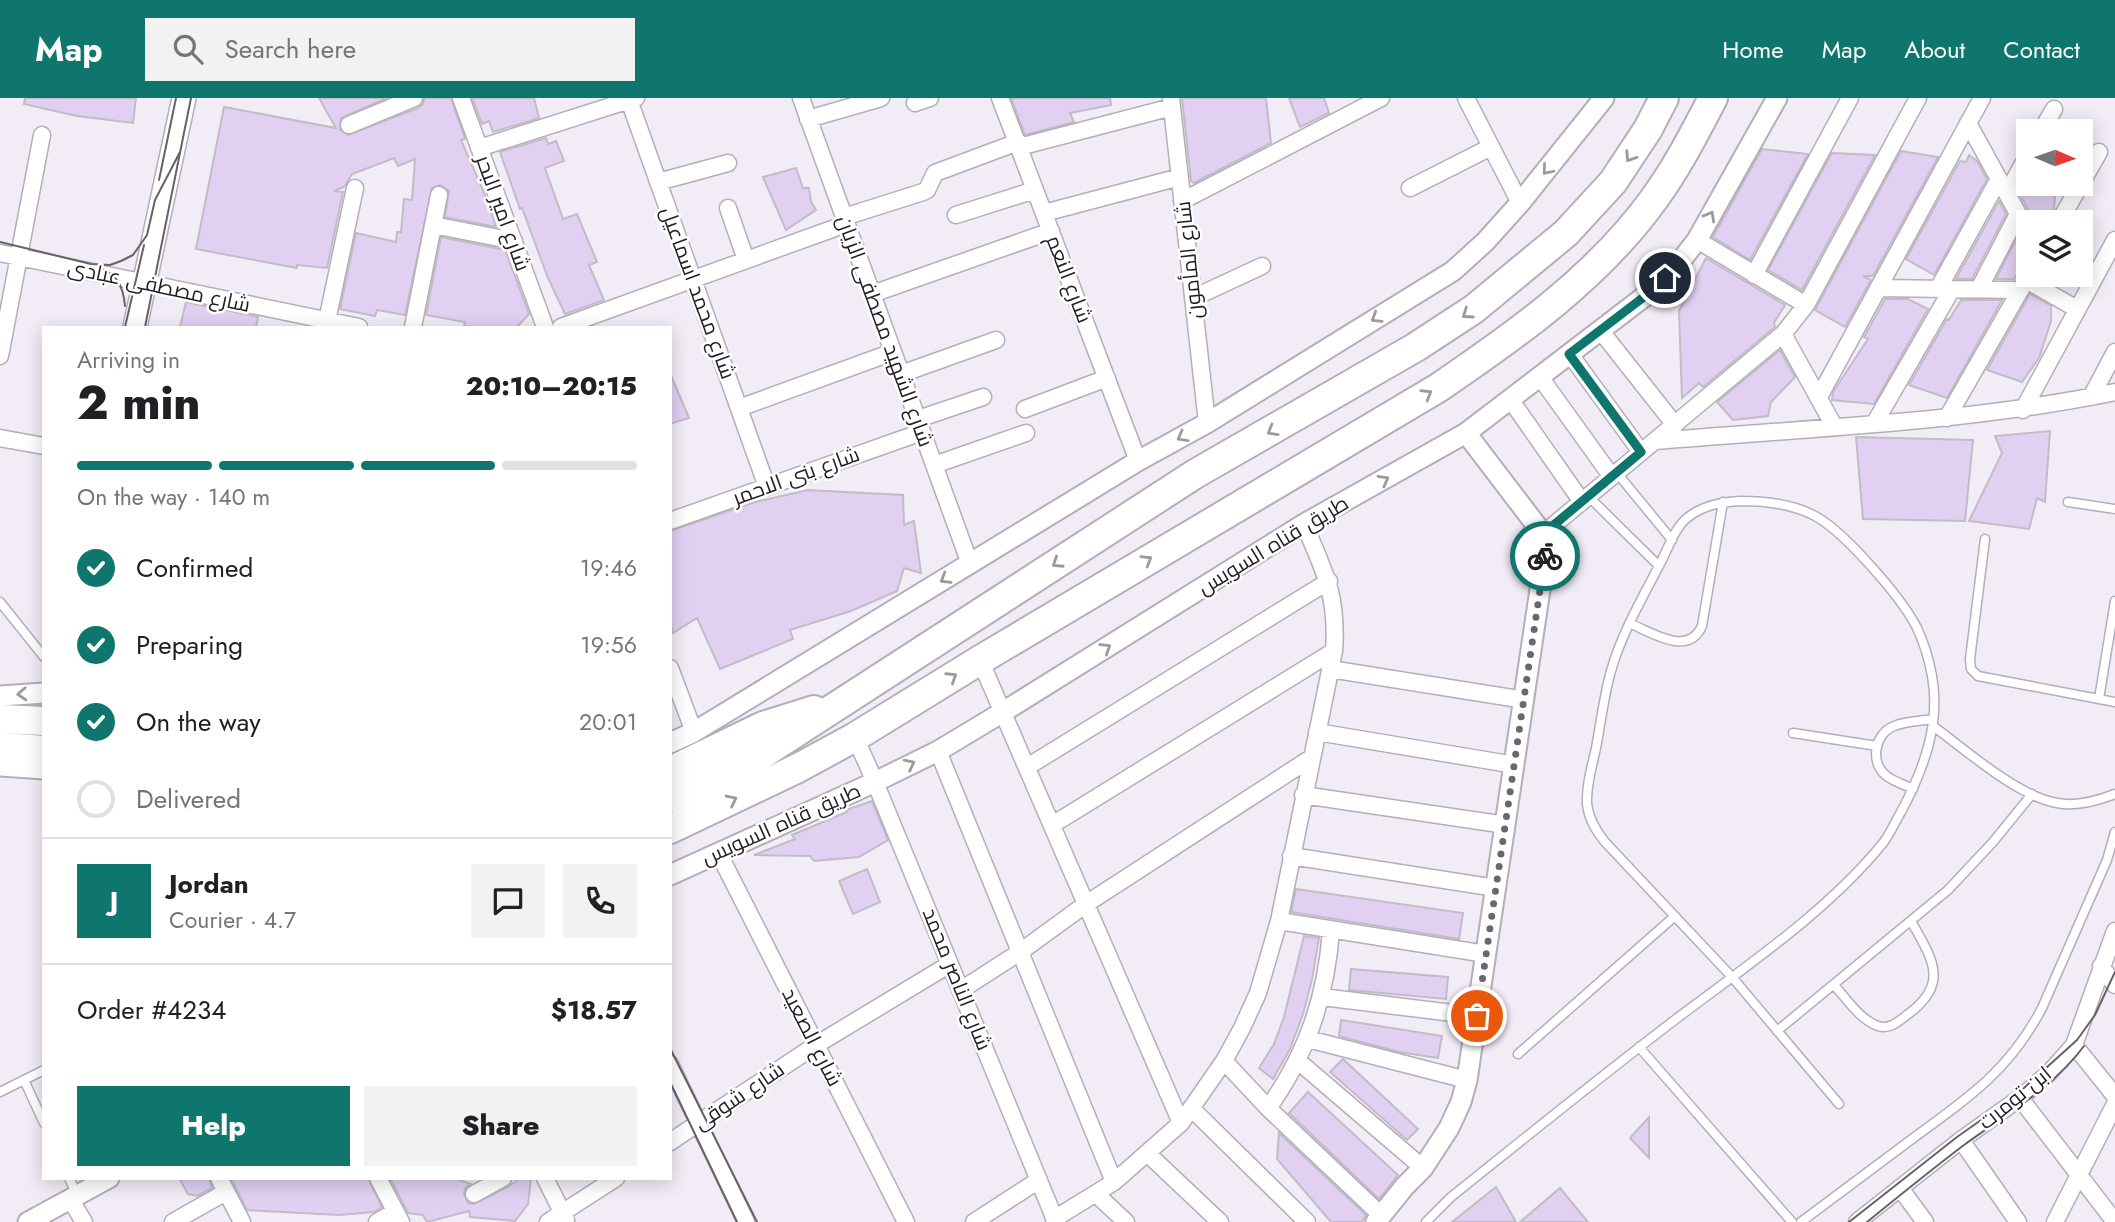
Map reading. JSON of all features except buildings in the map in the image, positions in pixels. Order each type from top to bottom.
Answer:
[{"type":"highway","points":[[672,797],[761,755],[1195,474],[1416,347],[1474,309],[1566,233],[1613,182],[1648,129],[1664,98]]},
{"type":"highway","name":"طريق قناه السويس","points":[[672,828],[798,768],[855,737],[1438,388],[1513,336],[1595,265],[1653,200],[1684,152],[1713,98]]},
{"type":"highway","points":[[672,770],[763,726],[840,702]]},
{"type":"highway","points":[[0,719],[42,721]]},
{"type":"highway","points":[[0,747],[42,750]]},
{"type":"main road","points":[[135,326],[179,99]]},
{"type":"street","points":[[349,125],[414,98]]},
{"type":"street","name":"شارع امير البحر","points":[[461,98],[545,326]]},
{"type":"street","name":"شارع الشهيد مصطفى الزيان","points":[[800,98],[970,564]]},
{"type":"street","points":[[808,119],[881,98]]},
{"type":"street","name":"شارع النعم","points":[[1000,98],[1138,461]]},
{"type":"street","points":[[1182,201],[1381,98]]},
{"type":"street","points":[[1466,98],[1520,203]]},
{"type":"street","points":[[672,742],[694,732],[1138,461],[1207,423],[1453,271],[1485,242],[1520,203],[1604,98]]},
{"type":"street","name":"طريق قناه السويس","points":[[672,874],[876,782],[938,751],[1304,524],[1466,433],[1653,290],[1676,267],[1696,240],[1777,98]]},
{"type":"street","points":[[1754,275],[1850,98]]},
{"type":"street","points":[[1543,534],[1783,334],[1806,306],[1917,98]]},
{"type":"street","points":[[1819,397],[1982,98]]},
{"type":"street","points":[[479,148],[633,99]]},
{"type":"street","name":"شارع محمد اسماعيل","points":[[633,99],[659,182],[767,486]]},
{"type":"street","points":[[564,326],[923,192],[927,190],[935,173],[1019,144],[1172,102]]},
{"type":"street","name":"شارع المأمون","points":[[1172,102],[1207,423]]},
{"type":"street","points":[[2048,119],[2054,109]]},
{"type":"street","points":[[1968,123],[2016,210]]},
{"type":"street","points":[[0,356],[42,135]]},
{"type":"street","points":[[1410,188],[1491,147]]},
{"type":"street","points":[[2066,210],[2099,152]]},
{"type":"street","points":[[659,182],[728,163]]},
{"type":"street","points":[[1874,424],[1945,289],[2003,186],[2016,170]]},
{"type":"street","points":[[1044,213],[1180,177]]},
{"type":"street","points":[[331,324],[355,188]]},
{"type":"street","points":[[956,215],[1035,190]]},
{"type":"street","points":[[413,326],[439,195]]},
{"type":"street","points":[[728,208],[746,260]]},
{"type":"street","points":[[1979,289],[2016,218]]},
{"type":"street","points":[[433,225],[514,241]]},
{"type":"street","points":[[872,294],[1051,231]]},
{"type":"street","points":[[1696,240],[1806,306]]},
{"type":"street","points":[[2023,410],[2115,240]]},
{"type":"street","name":"شارع مصطفى عبادى","points":[[0,253],[350,326]]},
{"type":"street","points":[[1193,298],[1262,266]]},
{"type":"street","points":[[1878,288],[1979,289],[2016,283]]},
{"type":"street","points":[[1947,418],[2022,287]]},
{"type":"street","points":[[2035,287],[2077,309]]},
{"type":"street","points":[[1600,330],[1675,425]]},
{"type":"street","points":[[1783,334],[1834,426]]},
{"type":"street","points":[[901,374],[996,340]]},
{"type":"street","points":[[739,408],[893,352]]},
{"type":"street","points":[[2091,397],[2115,352]]},
{"type":"street","points":[[1569,354],[1641,452]]},
{"type":"street","points":[[1539,377],[1615,475]]},
{"type":"street","points":[[1025,409],[1107,378]]},
{"type":"street","points":[[1655,441],[2023,410],[2115,392]]},
{"type":"street","name":"شارع بنى الاحمر","points":[[672,520],[920,426],[983,397]]},
{"type":"street","points":[[1510,399],[1585,499]]},
{"type":"street","points":[[934,465],[1026,433]]},
{"type":"street","points":[[1224,1061],[1379,1219],[1423,1168],[1449,1128],[1461,1102],[1477,1016],[1546,544],[1543,534],[1466,433]]},
{"type":"street","points":[[0,438],[42,446]]},
{"type":"street","points":[[1055,1221],[1114,1182],[1181,1123],[1224,1061],[1258,993],[1279,921],[1334,651],[1334,607],[1329,581],[1304,524]]},
{"type":"street","points":[[1027,767],[1329,581]]},
{"type":"street","points":[[1052,825],[1334,651]]},
{"type":"street","points":[[980,660],[1181,1123]]},
{"type":"street","points":[[1330,669],[1525,700]]},
{"type":"street","points":[[672,672],[694,732]]},
{"type":"street","points":[[0,696],[42,693]]},
{"type":"street","points":[[1317,732],[1515,765]]},
{"type":"street","name":"شارع الناصر محمد","points":[[855,737],[876,782],[1055,1221]]},
{"type":"street","points":[[938,751],[1114,1182]]},
{"type":"street","points":[[961,990],[1020,952],[1086,904],[1311,758]]},
{"type":"street","points":[[0,766],[42,769]]},
{"type":"street","points":[[1303,795],[1506,825]]},
{"type":"street","name":"شارع الصعيد","points":[[718,852],[906,1222]]},
{"type":"street","points":[[1291,856],[1496,888]]},
{"type":"street","points":[[1279,921],[1486,954]]},
{"type":"street","points":[[1268,1108],[1298,1061],[1308,1039],[1322,997],[1331,931]]},
{"type":"street","name":"ابن تومرت","points":[[1857,1222],[1961,1140],[2020,1098],[2049,1073],[2074,1045],[2115,931]]},
{"type":"street","name":"شارع شوقى","points":[[672,1141],[816,1045],[950,964]]},
{"type":"street","points":[[2101,966],[2115,985]]},
{"type":"street","points":[[1322,997],[1477,1016]]},
{"type":"street","points":[[1308,1039],[1467,1080]]},
{"type":"street","points":[[2074,1045],[2115,1097]]},
{"type":"street","points":[[1298,1061],[1423,1168]]},
{"type":"street","points":[[672,1068],[746,1222]]},
{"type":"street","points":[[2020,1098],[2115,1222]]},
{"type":"street","points":[[2054,1222],[2115,1104]]},
{"type":"street","points":[[1191,1108],[1307,1222]]},
{"type":"street","points":[[1961,1140],[2018,1222]]},
{"type":"street","points":[[1148,1154],[1220,1222]]},
{"type":"street","points":[[28,1222],[72,1191],[103,1180]]},
{"type":"street","points":[[377,1222],[398,1217],[379,1180]]},
{"type":"street","points":[[474,1194],[498,1180]]},
{"type":"street","points":[[546,1180],[565,1217]]},
{"type":"street","points":[[548,1222],[565,1217],[612,1180]]},
{"type":"street","points":[[974,1222],[1039,1180]]},
{"type":"street","points":[[173,1222],[223,1185],[242,1222]]},
{"type":"street","points":[[1899,1188],[1925,1222]]},
{"type":"street","points":[[72,1191],[84,1222]]},
{"type":"street","points":[[1097,1194],[1125,1222]]},
{"type":"lane","points":[[1615,475],[1672,540]]},
{"type":"lane","points":[[1585,499],[1659,566]]},
{"type":"lane","points":[[1426,1222],[1451,1197],[1639,1047],[1732,977],[1839,890],[1885,841],[1913,789],[1928,748],[1933,723],[1933,678],[1917,627],[1902,604],[1850,543],[1832,526],[1812,514],[1790,506],[1756,501],[1723,502],[1697,511],[1678,527],[1631,624],[1611,670],[1588,787],[1588,811],[1597,833],[1732,977],[1839,1104]]},
{"type":"lane","points":[[1631,624],[1680,643],[1699,633],[1723,502]]},
{"type":"lane","points":[[2068,502],[2115,509]]},
{"type":"lane","points":[[1985,539],[1970,659],[1971,670],[1978,676],[2115,702]]},
{"type":"lane","points":[[2099,699],[2115,601]]},
{"type":"lane","points":[[0,602],[42,654]]},
{"type":"lane","points":[[1913,789],[1886,776],[1877,762],[1877,746],[1883,734],[1894,726],[1933,723],[2012,783],[2032,794],[2057,803],[2071,804],[2100,800],[2115,794]]},
{"type":"lane","points":[[1793,733],[1877,746]]},
{"type":"lane","points":[[1777,1031],[1948,890],[1993,842],[2032,794]]},
{"type":"lane","points":[[1802,1222],[1977,1091],[2006,1063],[2042,1008],[2107,860],[2115,832]]},
{"type":"lane","points":[[1518,1054],[1675,916]]},
{"type":"lane","points":[[1835,985],[1861,1016],[1878,1027],[1891,1027],[1912,1012],[1929,995],[1934,984],[1934,969],[1928,951],[1911,921]]},
{"type":"lane","points":[[1639,1047],[1792,1222]]},
{"type":"lane","points":[[0,1092],[42,1071]]},
{"type":"lane","points":[[24,1080],[42,1119]]},
{"type":"tram line","points":[[159,180],[176,98]]},
{"type":"tram line","points":[[145,326],[191,98]]},
{"type":"tram line","points":[[0,242],[91,264],[110,265],[121,261],[133,255],[147,235],[155,200],[180,152]]},
{"type":"tram line","points":[[125,326],[144,245]]},
{"type":"tram line","points":[[98,267],[118,281],[125,306]]},
{"type":"tram line","points":[[1849,1222],[1957,1137],[2015,1096],[2077,1040],[2095,1015],[2115,972]]},
{"type":"tram line","points":[[1867,1222],[1927,1173],[2043,1088],[2084,1046]]},
{"type":"tram line","points":[[672,1052],[757,1222]]},
{"type":"tram line","points":[[672,1086],[737,1222]]},
{"type":"way so far","points":[[1477,1016],[1545,556]]},
{"type":"route","points":[[1545,556],[1543,534],[1641,452],[1569,354],[1665,278]]}]
